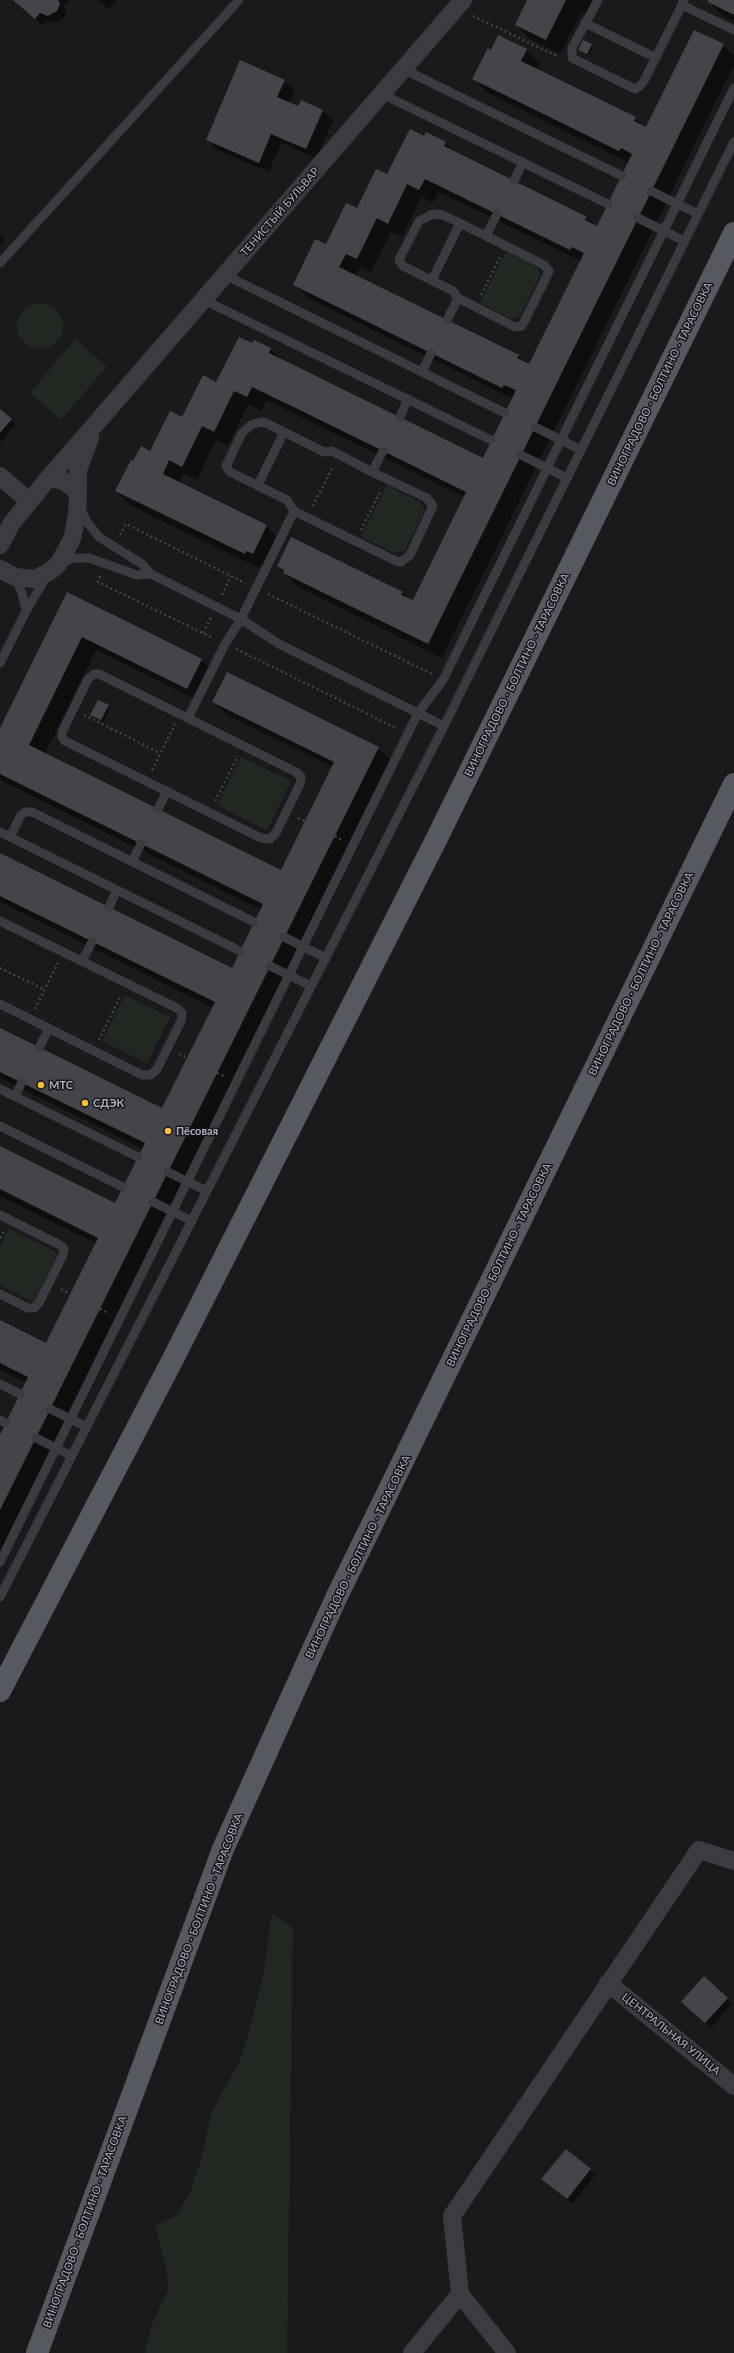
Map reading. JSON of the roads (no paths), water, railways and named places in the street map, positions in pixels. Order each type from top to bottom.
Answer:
[{"type":"main road","name":"ВИНОГРАДОВО - БОЛТИНО - ТАРАСОВКА","points":[[0,1691],[174,1357],[437,838],[734,233]]},
{"type":"main road","name":"ВИНОГРАДОВО - БОЛТИНО - ТАРАСОВКА","points":[[37,2353],[223,1849],[340,1589],[734,784]]},
{"type":"street","name":"ТЕНИСТЫЙ БУЛЬВАР","points":[[0,545],[6,524],[29,502],[98,423],[462,0]]},
{"type":"street","name":"ТЕНИСТЫЙ БУЛЬВАР","points":[[54,568],[72,539],[77,515],[78,470],[98,423]]},
{"type":"street","points":[[0,476],[29,502]]},
{"type":"street","points":[[47,480],[55,479],[64,481],[78,497]]},
{"type":"street","points":[[7,573],[34,579],[54,568]]},
{"type":"street","points":[[507,2353],[460,2294],[452,2216],[699,1850],[734,1861]]},
{"type":"street","name":"ЦЕНТРАЛЬНАЯ УЛИЦА","points":[[608,1983],[734,2086]]},
{"type":"street","points":[[412,2353],[460,2294]]},
{"type":"lane","points":[[0,263],[239,0]]},
{"type":"lane","points":[[598,0],[570,54],[572,58],[635,89],[644,81],[683,2],[734,30]]},
{"type":"lane","points":[[585,23],[656,58]]},
{"type":"lane","points":[[403,69],[622,176]]},
{"type":"lane","points":[[0,1562],[418,713],[443,680],[734,88]]},
{"type":"lane","points":[[382,94],[608,204]]},
{"type":"lane","points":[[0,1597],[444,726],[734,142]]},
{"type":"lane","points":[[514,181],[523,162]]},
{"type":"lane","points":[[651,191],[698,214]]},
{"type":"lane","points":[[438,214],[460,223],[544,265],[549,271],[525,321],[518,327],[458,298],[452,291],[403,266],[399,261],[421,219],[438,214]]},
{"type":"lane","points":[[486,236],[497,214]]},
{"type":"lane","points":[[638,218],[684,242]]},
{"type":"lane","points":[[432,280],[460,223]]},
{"type":"lane","points":[[225,275],[505,412]]},
{"type":"lane","points":[[447,320],[458,298]]},
{"type":"lane","points":[[204,300],[491,440]]},
{"type":"lane","points":[[422,372],[431,353]]},
{"type":"lane","points":[[400,417],[408,399]]},
{"type":"lane","points":[[261,422],[284,432],[324,452],[332,451],[427,498],[433,506],[410,555],[401,562],[396,561],[294,511],[287,500],[230,472],[226,466],[242,433],[250,425],[261,422]]},
{"type":"lane","points":[[535,427],[581,450]]},
{"type":"lane","points":[[258,485],[284,432]]},
{"type":"lane","points":[[372,472],[383,451]]},
{"type":"lane","points":[[521,455],[567,478]]},
{"type":"lane","points":[[78,497],[87,522],[99,537],[142,564],[151,574],[241,619],[279,644],[444,726]]},
{"type":"lane","points":[[184,716],[241,619],[294,511]]},
{"type":"lane","points":[[0,663],[26,611],[54,568],[74,558],[89,558],[137,575],[151,574]]},
{"type":"lane","points":[[7,573],[22,593],[26,611]]},
{"type":"lane","points":[[94,674],[99,674],[184,716],[296,772],[301,777],[300,784],[276,833],[270,839],[262,838],[210,813],[65,741],[62,737],[62,732],[88,679],[94,674]]},
{"type":"lane","points":[[158,809],[167,791]]},
{"type":"lane","points":[[10,837],[21,815],[26,812],[32,812],[254,922]]},
{"type":"lane","points":[[0,832],[240,951]]},
{"type":"lane","points":[[132,862],[141,844]]},
{"type":"lane","points":[[109,907],[117,890]]},
{"type":"lane","points":[[0,921],[177,1008],[182,1013],[181,1020],[164,1055],[157,1069],[151,1075],[142,1074],[0,1004]]},
{"type":"lane","points":[[284,937],[326,958]]},
{"type":"lane","points":[[82,961],[92,942]]},
{"type":"lane","points":[[270,966],[311,986]]},
{"type":"lane","points":[[39,1048],[49,1028]]},
{"type":"lane","points":[[15,1096],[22,1082]]},
{"type":"lane","points":[[0,1089],[138,1157]]},
{"type":"lane","points":[[0,1126],[123,1187]]},
{"type":"lane","points":[[168,1172],[207,1191]]},
{"type":"lane","points":[[153,1202],[192,1221]]},
{"type":"lane","points":[[0,1215],[60,1245],[64,1249],[63,1255],[49,1284],[39,1303],[34,1308],[28,1308],[0,1294]]},
{"type":"lane","points":[[0,1384],[20,1394]]},
{"type":"lane","points":[[50,1409],[86,1427]]},
{"type":"lane","points":[[36,1438],[72,1456]]},
{"type":"place","name":"МТС","points":[[41,1085]]},
{"type":"place","name":"СДЭК","points":[[85,1103]]},
{"type":"place","name":"Пёсовая","points":[[168,1131]]}]
